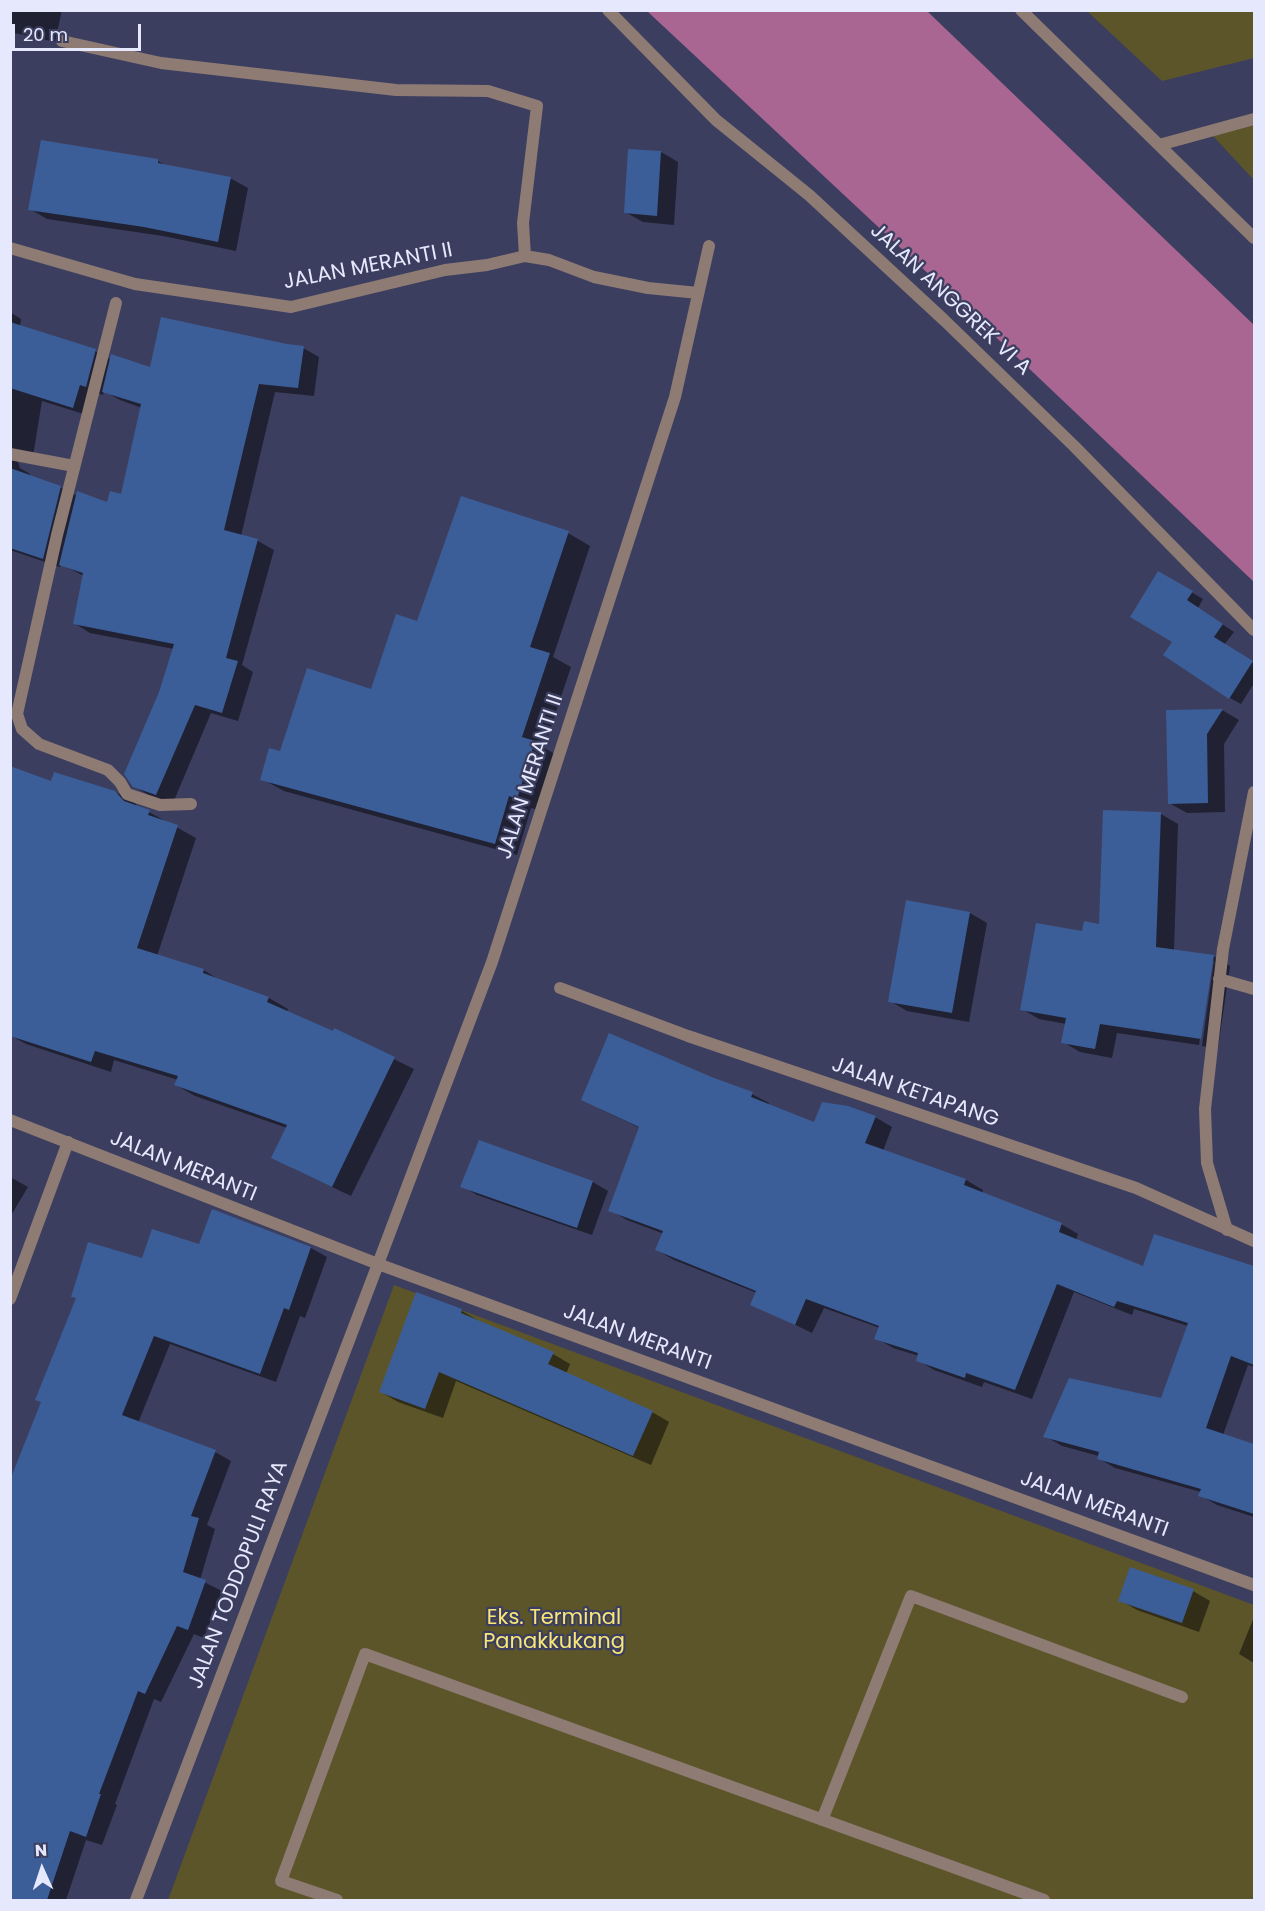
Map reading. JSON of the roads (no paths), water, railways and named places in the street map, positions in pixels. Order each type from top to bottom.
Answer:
[{"type":"street","name":"JALAN ANGGREK VI A","points":[[608,10],[717,120],[809,195],[944,320],[1074,446],[1254,630]]},
{"type":"street","points":[[1021,10],[1254,238]]},
{"type":"street","points":[[62,41],[161,63],[396,90],[488,91],[537,106],[523,222],[525,256]]},
{"type":"street","points":[[1159,145],[1254,119]]},
{"type":"street","name":"JALAN MERANTI II","points":[[378,1264],[492,962],[675,397],[710,246]]},
{"type":"street","name":"JALAN MERANTI II","points":[[10,248],[135,284],[291,307],[445,270],[525,256],[549,260],[594,278],[698,294]]},
{"type":"street","points":[[116,303],[14,712],[22,729],[39,744],[108,770],[120,782],[127,794],[160,805],[191,804]]},
{"type":"street","points":[[10,454],[74,466]]},
{"type":"street","points":[[1227,1230],[1207,1163],[1205,1109],[1219,979],[1254,792]]},
{"type":"street","points":[[1219,979],[1254,989]]},
{"type":"street","name":"JALAN KETAPANG","points":[[560,988],[688,1036],[1136,1188],[1254,1241]]},
{"type":"street","name":"JALAN MERANTI","points":[[10,1119],[378,1264],[1254,1585]]},
{"type":"street","points":[[10,1299],[68,1142]]},
{"type":"street","name":"JALAN TODDOPULI RAYA","points":[[136,1900],[378,1264]]},
{"type":"street","points":[[822,1820],[911,1596],[1182,1697]]},
{"type":"street","points":[[337,1900],[281,1881],[365,1654],[1044,1900]]},
{"type":"park label","name":"Eks. Terminal Panakkukang","points":[[554,1631]]}]
